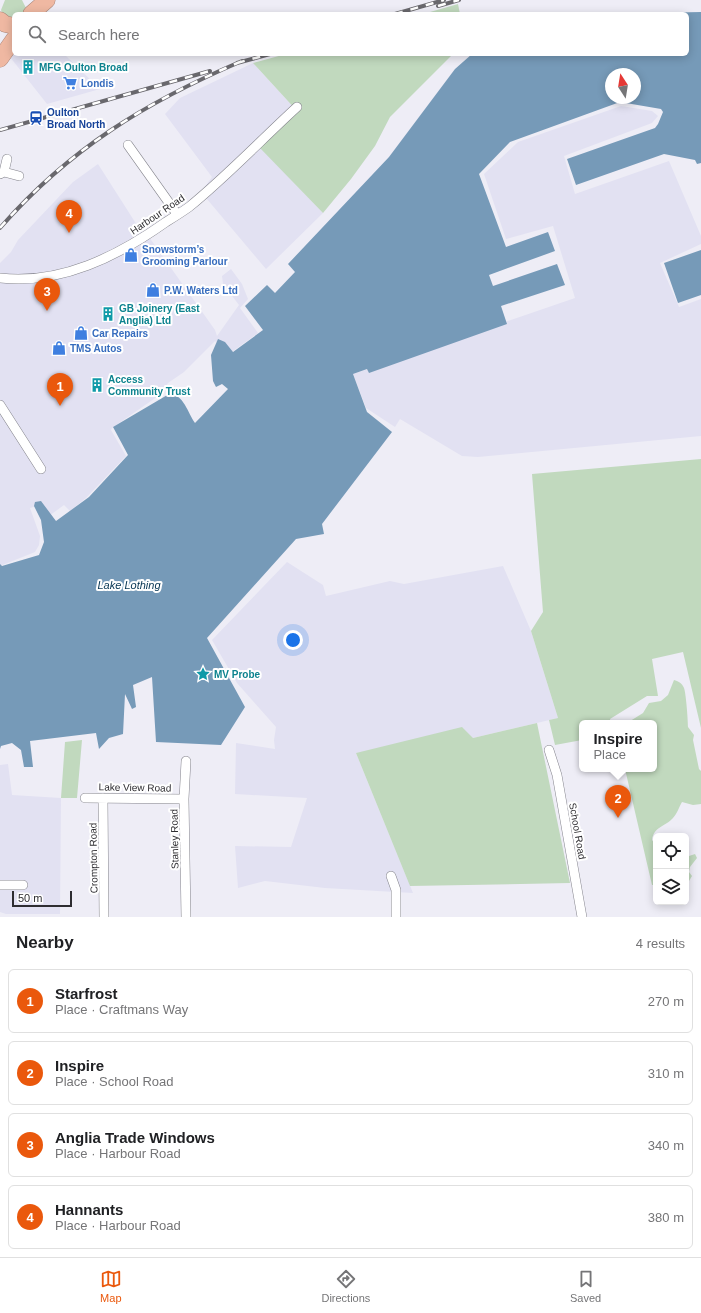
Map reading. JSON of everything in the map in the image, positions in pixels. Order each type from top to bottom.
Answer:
[{"type":"highway","points":[[29,0],[31,12]]},
{"type":"highway","points":[[33,12],[47,0]]},
{"type":"highway","points":[[0,20],[5,24],[12,26]]},
{"type":"highway","points":[[0,59],[8,42]]},
{"type":"street","name":"Harbour Road","points":[[0,278],[33,278],[82,269],[110,256],[153,231],[188,208],[297,107]]},
{"type":"street","points":[[128,146],[177,214]]},
{"type":"street","points":[[7,159],[2,173],[19,176]]},
{"type":"street","points":[[0,405],[41,469]]},
{"type":"street","name":"School Road","points":[[548,750],[557,775],[582,917]]},
{"type":"street","name":"Stanley Road","points":[[186,761],[184,799],[186,917]]},
{"type":"street","name":"Lake View Road","points":[[85,798],[184,799]]},
{"type":"street","name":"Crompton Road","points":[[103,798],[104,917]]},
{"type":"street","points":[[391,876],[396,890],[396,917]]},
{"type":"street","points":[[0,886],[23,885]]},
{"type":"shaded area","points":[[12,51],[12,56],[66,56],[100,89],[47,104],[10,57]]},
{"type":"shaded area","points":[[253,63],[298,112],[260,147],[323,213],[266,269],[201,192],[212,177],[165,114],[180,98]]},
{"type":"shaded area","points":[[621,106],[652,111],[658,116],[652,123],[564,156],[575,194],[669,161],[701,236],[701,244],[660,263],[679,307],[701,299],[701,436],[478,457],[462,456],[400,419],[395,427],[366,408],[353,374],[575,298],[553,226],[506,239],[484,174],[518,142]]},
{"type":"shaded area","points":[[98,164],[142,233],[149,237],[215,330],[217,336],[239,305],[223,284],[222,276],[231,269],[242,284],[248,299],[240,308],[258,333],[229,354],[215,341],[184,372],[168,383],[161,394],[112,428],[111,430],[126,456],[86,498],[70,511],[64,505],[49,516],[40,505],[30,508],[40,536],[39,545],[35,552],[0,566],[0,263],[11,252],[18,240],[73,182]]},
{"type":"shaded area","points":[[287,562],[323,585],[326,596],[390,581],[404,584],[503,566],[531,631],[558,718],[473,738],[356,753],[413,893],[325,888],[265,881],[238,888],[235,846],[291,847],[307,798],[235,794],[236,743],[275,749],[274,740],[276,727],[237,683],[212,640]]},
{"type":"shaded area","points":[[8,764],[12,795],[61,798],[60,914],[6,914],[0,912],[0,765]]},
{"type":"green space","points":[[5,0],[22,0],[26,8],[25,12],[12,12],[12,20],[3,15],[1,10]]},
{"type":"green space","points":[[458,4],[460,12],[430,12]]},
{"type":"green space","points":[[279,56],[451,56],[390,117],[375,146],[351,179],[323,213],[259,147],[298,112],[253,63]]},
{"type":"green space","points":[[701,459],[701,728],[683,652],[652,659],[658,696],[647,696],[610,720],[579,720],[579,741],[555,745],[549,720],[558,718],[531,631],[543,612],[532,474]]},
{"type":"green space","points":[[674,680],[683,686],[687,707],[688,727],[694,735],[693,740],[699,769],[701,771],[701,804],[693,805],[682,802],[673,818],[653,833],[652,885],[626,772],[657,772],[657,720],[632,720],[643,713],[649,703],[661,701],[668,695]]},
{"type":"green space","points":[[537,723],[570,883],[410,886],[356,753],[462,727],[473,738]]},
{"type":"green space","points":[[82,740],[77,798],[61,798],[65,742]]},
{"type":"green space","points":[[695,854],[697,858],[690,867],[689,872],[689,869],[689,856]]},
{"type":"green space","points":[[689,872],[692,876],[689,881]]},
{"type":"water","name":"Lake Lothing","points":[[689,12],[701,12],[701,163],[697,164],[695,160],[664,154],[576,185],[567,159],[655,128],[663,112],[661,109],[632,104],[641,104],[641,68],[605,68],[605,104],[614,104],[510,142],[479,174],[506,247],[548,232],[555,251],[489,275],[493,286],[557,264],[565,285],[501,306],[507,324],[369,373],[367,369],[353,374],[367,412],[392,432],[322,524],[324,534],[296,539],[207,638],[245,707],[221,745],[156,742],[152,677],[133,685],[136,707],[132,709],[125,694],[123,734],[109,738],[99,749],[96,733],[30,741],[33,767],[24,767],[21,750],[12,743],[1,746],[0,749],[0,564],[2,566],[39,555],[44,542],[41,520],[34,506],[35,502],[41,501],[56,521],[89,497],[128,455],[113,427],[169,394],[182,400],[195,423],[228,389],[222,384],[216,387],[213,381],[211,355],[218,339],[225,342],[233,352],[263,330],[245,306],[267,285],[275,293],[295,272],[288,264],[389,157],[455,69],[470,56],[689,56]]},
{"type":"water","points":[[701,250],[701,295],[678,303],[664,263]]},
{"type":"railway","points":[[402,12],[444,0]]},
{"type":"railway","points":[[438,6],[459,0]]},
{"type":"railway","points":[[237,63],[263,56]]},
{"type":"railway","points":[[0,228],[53,174],[111,130],[173,93],[242,61]]},
{"type":"railway","points":[[0,130],[210,71]]},
{"type":"place","name":"MFG Oulton Broad","points":[[28,67]]},
{"type":"place","name":"Londis","points":[[70,83]]},
{"type":"place","name":"Oulton Broad North","points":[[36,118]]},
{"type":"place","name":"Hannants","points":[[69,233]]},
{"type":"place","name":"Snowstorm’s Grooming Parlour","points":[[131,255]]},
{"type":"place","name":"P.W. Waters Ltd","points":[[153,290]]},
{"type":"place","name":"Anglia Trade Windows","points":[[47,311]]},
{"type":"place","name":"GB Joinery (East Anglia) Ltd","points":[[108,314]]},
{"type":"place","name":"Car Repairs","points":[[81,333]]},
{"type":"place","name":"TMS Autos","points":[[59,348]]},
{"type":"place","name":"Access Community Trust","points":[[97,385]]},
{"type":"place","name":"Starfrost","points":[[60,406]]},
{"type":"place","name":"MV Probe","points":[[203,674]]},
{"type":"place","name":"Inspire","points":[[618,818]]}]
